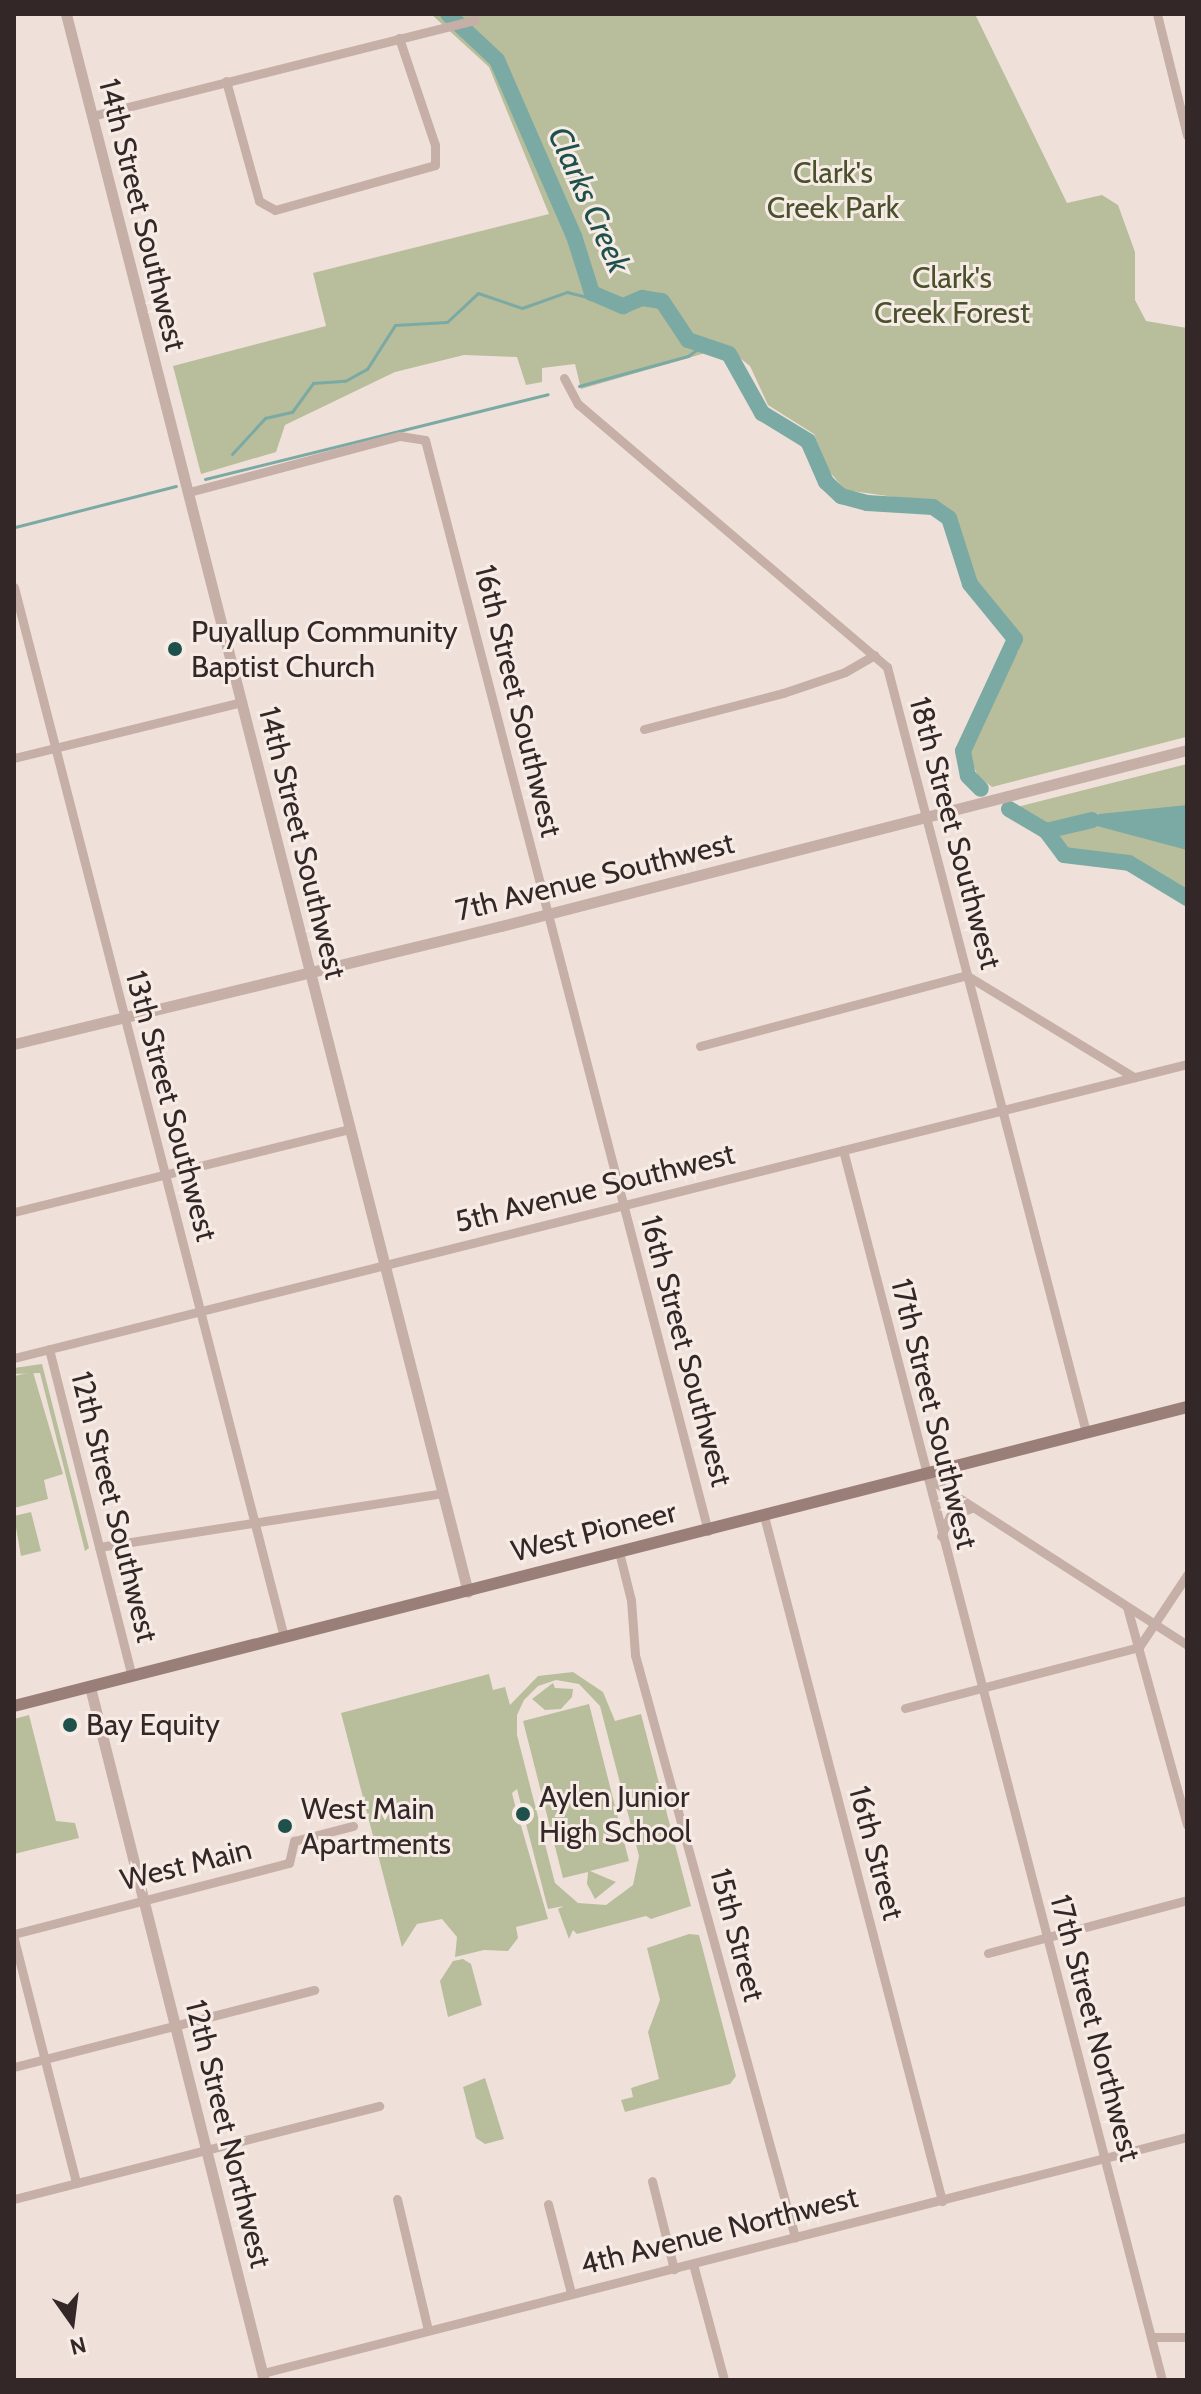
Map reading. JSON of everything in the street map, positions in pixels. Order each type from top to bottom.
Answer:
[{"type":"main road","name":"West Pioneer","points":[[14,1706],[1187,1407]]},
{"type":"street","name":"14th Street Southwest","points":[[66,14],[468,1592]]},
{"type":"street","points":[[1157,14],[1187,135]]},
{"type":"street","points":[[92,116],[475,20]]},
{"type":"street","points":[[226,81],[257,196],[267,209],[421,173],[437,162],[399,38]]},
{"type":"street","name":"18th Street Southwest","points":[[564,378],[578,404],[887,667],[1086,1432]]},
{"type":"street","name":"16th Street Southwest","points":[[189,492],[400,436],[425,440],[708,1531]]},
{"type":"street","name":"13th Street Southwest","points":[[14,587],[284,1637]]},
{"type":"street","points":[[644,729],[783,693],[845,672],[874,655]]},
{"type":"street","points":[[14,758],[242,702]]},
{"type":"street","name":"7th Avenue Southwest","points":[[14,1044],[547,914],[1187,750]]},
{"type":"street","points":[[700,1046],[966,975],[1134,1077]]},
{"type":"street","name":"5th Avenue Southwest","points":[[14,1358],[1187,1064]]},
{"type":"street","points":[[14,1212],[350,1129]]},
{"type":"street","name":"17th Street Southwest","points":[[843,1150],[980,1688]]},
{"type":"street","name":"12th Street Southwest","points":[[49,1349],[132,1676]]},
{"type":"street","points":[[925,1476],[1187,1645]]},
{"type":"street","points":[[99,1547],[443,1493]]},
{"type":"street","points":[[940,1540],[950,1516],[972,1508]]},
{"type":"street","name":"16th Street","points":[[764,1516],[942,2201]]},
{"type":"street","name":"15th Street","points":[[619,1552],[631,1600],[633,1647],[795,2237]]},
{"type":"street","points":[[905,1708],[1139,1647],[1187,1575]]},
{"type":"street","points":[[1127,1607],[1187,1825]]},
{"type":"street","points":[[90,1687],[144,1900]]},
{"type":"street","name":"17th Street Northwest","points":[[980,1688],[1162,2380]]},
{"type":"street","name":"West Main","points":[[14,1937],[289,1863],[294,1841],[353,1826]]},
{"type":"street","name":"12th Street Northwest","points":[[144,1900],[264,2376]]},
{"type":"street","points":[[988,1953],[1187,1900]]},
{"type":"street","points":[[14,1937],[76,2183]]},
{"type":"street","points":[[14,2067],[314,1990]]},
{"type":"street","points":[[14,2199],[379,2106]]},
{"type":"street","name":"4th Avenue Northwest","points":[[264,2376],[428,2330],[1187,2137]]},
{"type":"street","points":[[652,2181],[674,2269]]},
{"type":"street","points":[[397,2199],[428,2330]]},
{"type":"street","points":[[548,2204],[571,2293]]},
{"type":"street","points":[[693,2264],[724,2380]]},
{"type":"street","points":[[1152,2337],[1187,2337]]},
{"type":"green space","name":"Clark's Creek Forest","points":[[431,14],[975,14],[1067,203],[1102,195],[1118,205],[1135,252],[1135,300],[1146,321],[1187,328],[1186,737],[992,787],[978,776],[967,752],[1001,670],[1018,652],[1022,638],[974,579],[956,522],[937,503],[845,490],[829,471],[814,434],[768,405],[750,366],[726,347],[581,389],[575,364],[542,368],[542,382],[526,385],[517,357],[464,355],[395,372],[285,425],[276,452],[201,474],[173,366],[326,326],[313,273],[549,214],[489,67]]},
{"type":"green space","points":[[1187,764],[1187,898],[1129,863],[1064,855],[1046,831],[1009,809]]},
{"type":"green space","points":[[42,1364],[89,1548],[85,1551],[40,1373],[14,1374],[14,1368]]},
{"type":"green space","points":[[33,1372],[63,1474],[44,1480],[48,1499],[14,1508],[14,1376]]},
{"type":"green space","points":[[31,1512],[41,1551],[21,1556],[14,1516]]},
{"type":"green space","points":[[573,1672],[603,1692],[615,1721],[641,1714],[691,1906],[651,1919],[646,1916],[577,1934],[573,1930],[569,1939],[558,1909],[564,1906],[548,1909],[517,1789],[512,1793],[548,1919],[516,1927],[518,1938],[508,1951],[484,1950],[455,1957],[457,1937],[442,1919],[417,1924],[402,1947],[341,1713],[489,1674],[493,1690],[505,1687],[510,1705],[538,1676]],"holes":[[[556,1680],[579,1684],[600,1706],[639,1856],[633,1885],[606,1905],[578,1903],[555,1883],[517,1735],[517,1715],[524,1700],[538,1686]]]},
{"type":"green space","points":[[553,1683],[555,1688],[573,1689],[572,1697],[561,1709],[545,1710],[532,1699]]},
{"type":"green space","points":[[589,1704],[629,1861],[590,1871],[616,1882],[595,1899],[587,1884],[588,1872],[563,1878],[523,1721]]},
{"type":"green space","points":[[29,1715],[56,1821],[75,1823],[79,1838],[14,1854],[14,1719]]},
{"type":"green space","points":[[689,1934],[699,1935],[736,2076],[730,2084],[625,2112],[621,2100],[633,2097],[631,2088],[659,2079],[648,2032],[660,2000],[647,1948]]},
{"type":"green space","points":[[463,1959],[471,1964],[482,2005],[448,2017],[440,1981],[453,1961]]},
{"type":"green space","points":[[485,2078],[504,2139],[485,2144],[476,2138],[463,2087]]},
{"type":"water","points":[[1187,805],[1187,850],[1097,826],[1092,820],[1099,814]]},
{"type":"waterway","name":"Clarks Creek","points":[[448,14],[497,60],[574,236],[592,293],[623,306],[642,298],[662,301],[688,340],[729,354],[762,413],[808,441],[826,482],[841,496],[867,503],[933,507],[949,518],[970,584],[1015,639],[963,751],[968,776],[981,789]]},
{"type":"waterway","points":[[232,454],[265,418],[292,412],[313,383],[345,381],[367,369],[395,325],[447,322],[478,293],[522,308],[567,292],[611,303]]},
{"type":"waterway","points":[[579,386],[688,356],[703,345]]},
{"type":"waterway","points":[[205,479],[548,394]]},
{"type":"waterway","points":[[15,527],[176,486]]},
{"type":"waterway","name":"Clarks Creek","points":[[1009,809],[1046,831],[1064,855],[1129,863],[1187,898]]},
{"type":"waterway","name":"Clarks Creek","points":[[1046,831],[1092,820]]},
{"type":"place","name":"Puyallup Community Baptist Church","points":[[175,649]]},
{"type":"place","name":"Bay Equity","points":[[70,1725]]},
{"type":"place","name":"Aylen Junior High School","points":[[523,1814]]},
{"type":"place","name":"West Main Apartments","points":[[285,1826]]},
{"type":"park label","name":"Clark's Creek Park","points":[[833,190]]}]
